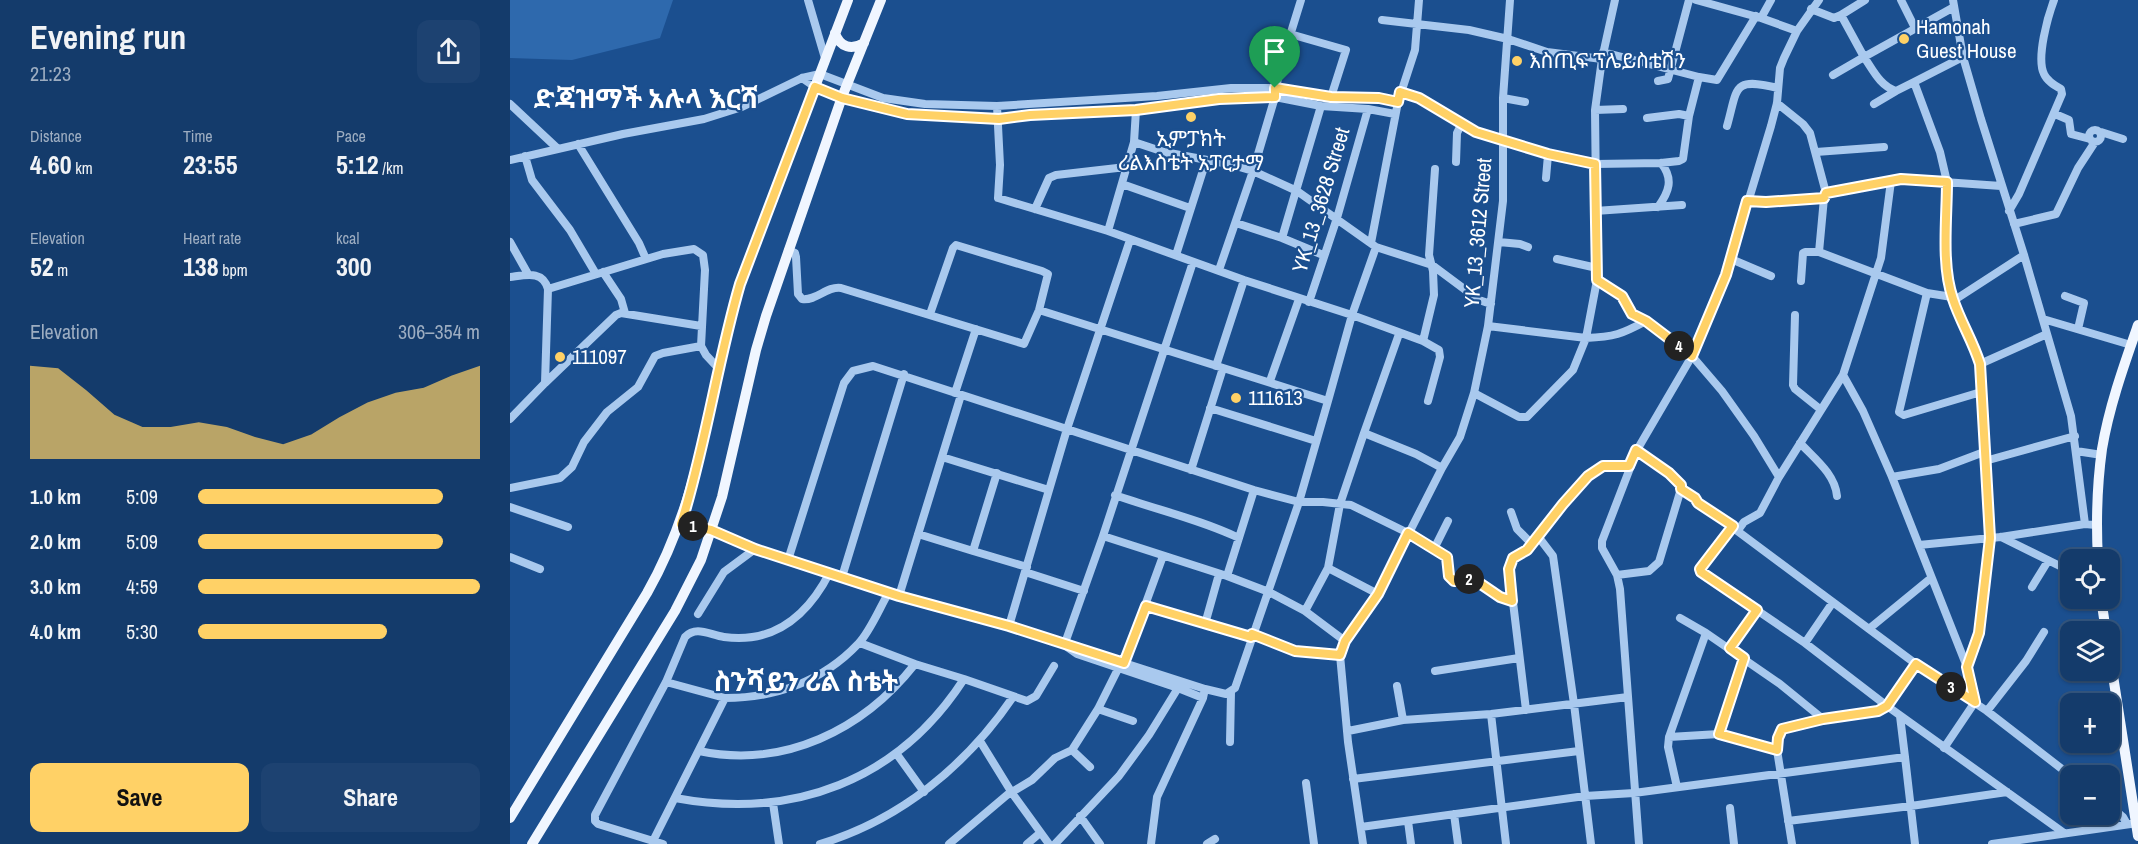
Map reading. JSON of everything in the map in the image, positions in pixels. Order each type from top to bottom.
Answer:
[{"type":"main road","points":[[510,818],[652,585],[681,524],[692,490],[730,317],[740,284],[848,0]]},
{"type":"main road","points":[[532,844],[682,598],[701,560],[722,497],[756,350],[788,250],[847,84],[881,0]]},
{"type":"main road","points":[[835,33],[840,43],[848,47],[857,47],[864,43]]},
{"type":"main road","points":[[2096,549],[2091,524],[2102,455],[2114,400],[2138,325]]},
{"type":"main road","points":[[2113,681],[2134,823],[2138,836]]},
{"type":"street","points":[[808,0],[825,58]]},
{"type":"street","points":[[1219,270],[1253,171],[1301,0]]},
{"type":"street","points":[[681,524],[711,530],[755,549],[899,596],[1065,643],[1178,688],[1204,694],[1231,692],[1235,688],[1299,502],[1373,245],[1395,114],[1415,50],[1419,0]]},
{"type":"street","name":"YK_13_3612 Street","points":[[1340,655],[1345,641],[1378,594],[1460,437],[1474,393],[1488,326],[1499,242],[1505,172],[1503,98],[1510,0]]},
{"type":"street","points":[[1474,393],[1519,417],[1527,417],[1573,370],[1586,338],[1597,280],[1595,110],[1603,55],[1615,0]]},
{"type":"street","points":[[1658,81],[1668,79],[1689,0]]},
{"type":"street","points":[[1696,0],[1797,31]]},
{"type":"street","points":[[1382,20],[1469,30],[1561,55],[1603,55],[1717,80],[1763,19],[1771,0]]},
{"type":"street","points":[[1639,844],[1620,589],[1617,576],[1603,550],[1602,541],[1636,450],[1692,356],[1711,314],[1731,259],[1777,103],[1780,68],[1797,31],[1818,0]]},
{"type":"street","points":[[1811,9],[1834,18],[1865,0]]},
{"type":"street","points":[[1901,0],[1915,28]]},
{"type":"street","points":[[2009,211],[2055,114],[2063,90],[2048,80],[2042,67],[2045,29],[2054,0]]},
{"type":"street","points":[[1833,75],[1915,28],[1953,3],[1963,57],[2071,416],[2091,524],[2001,537],[1919,545]]},
{"type":"street","points":[[1841,15],[1880,81],[1896,91]]},
{"type":"street","points":[[1290,34],[1346,50],[1331,97]]},
{"type":"street","points":[[1874,104],[1963,57]]},
{"type":"street","points":[[510,160],[557,148],[704,119],[742,107],[802,78],[820,74],[883,98],[925,104],[998,106],[1158,96],[1231,88],[1331,97],[1379,98],[1398,102]]},
{"type":"street","points":[[1400,92],[1419,98],[1461,125],[1503,142],[1595,164],[1661,164],[1683,159],[1689,116],[1699,77]]},
{"type":"street","points":[[802,78],[815,87],[842,98],[907,114],[999,119],[1030,115],[1136,110],[1275,92],[1321,106],[1368,109],[1395,114]]},
{"type":"street","points":[[1914,82],[1940,152],[1947,182],[1946,253],[1953,299],[1974,344],[1980,364],[1990,538],[1979,633],[1967,667]]},
{"type":"street","points":[[1727,126],[1734,95],[1741,86],[1754,83],[1778,88]]},
{"type":"street","points":[[1503,98],[1525,102]]},
{"type":"street","points":[[1777,103],[1803,124],[1810,133],[1816,152],[1825,195],[1819,252]]},
{"type":"street","points":[[510,104],[557,148]]},
{"type":"street","points":[[998,106],[1000,165],[998,198],[1108,231],[1423,341],[1439,350],[1440,357],[1428,401]]},
{"type":"street","points":[[1282,238],[1321,106]]},
{"type":"street","name":"YK_13_3628 Street","points":[[1309,302],[1337,218],[1368,109]]},
{"type":"street","points":[[1595,110],[1623,109]]},
{"type":"street","points":[[1108,231],[1134,142],[1136,110]]},
{"type":"street","points":[[1647,118],[1679,114],[1689,116]]},
{"type":"street","points":[[2055,114],[2069,120],[2072,134],[2092,141],[2102,138],[2101,132],[2123,139]]},
{"type":"street","points":[[1456,162],[1457,133],[1461,125]]},
{"type":"street","points":[[2014,224],[2056,214],[2092,141]]},
{"type":"street","points":[[1134,142],[1253,171],[1297,191],[1373,245],[1432,265],[1479,300],[1491,304]]},
{"type":"street","points":[[578,144],[639,243],[646,259]]},
{"type":"street","points":[[1816,152],[1884,147]]},
{"type":"street","points":[[1546,178],[1548,154]]},
{"type":"street","points":[[525,156],[532,180],[599,273],[621,299],[625,313]]},
{"type":"street","points":[[1176,255],[1206,161]]},
{"type":"street","points":[[1658,207],[1667,195],[1669,186],[1667,173],[1661,164]]},
{"type":"street","points":[[1035,208],[1049,178],[1056,175],[1126,167]]},
{"type":"street","points":[[1423,341],[1434,295],[1429,255],[1435,169]]},
{"type":"street","points":[[1747,201],[1766,202],[1825,195],[1901,179],[2001,186]]},
{"type":"street","points":[[1891,182],[1881,258],[1843,375],[1779,477],[1760,513],[1735,528],[1700,569],[1701,572],[1805,644],[1900,716],[2064,833]]},
{"type":"street","points":[[1122,184],[1190,208]]},
{"type":"street","points":[[1595,211],[1682,205]]},
{"type":"street","points":[[1236,223],[1282,238],[1323,255]]},
{"type":"street","points":[[1009,626],[1067,429],[1130,240]]},
{"type":"street","points":[[510,242],[528,274]]},
{"type":"street","points":[[1499,242],[1528,247]]},
{"type":"street","points":[[788,250],[795,253],[798,294],[802,299],[815,297],[833,287],[930,314],[1024,344],[1039,310],[1049,278],[1046,272],[956,245],[930,314]]},
{"type":"street","points":[[548,289],[646,259],[690,250],[698,251],[703,255],[705,270],[701,346],[720,370]]},
{"type":"street","points":[[1801,281],[1803,253],[1819,252],[1927,293],[1953,299],[2024,255]]},
{"type":"street","points":[[1557,259],[1597,268]]},
{"type":"street","points":[[1731,259],[1771,276]]},
{"type":"street","points":[[1065,643],[1103,536],[1193,262]]},
{"type":"street","points":[[510,277],[528,274],[543,278],[548,289],[545,383]]},
{"type":"street","points":[[1191,470],[1244,280]]},
{"type":"street","points":[[1597,280],[1622,296],[1632,314],[1646,321],[1692,356],[1722,391],[1779,477]]},
{"type":"street","points":[[1927,293],[1899,412],[1904,415],[1982,392]]},
{"type":"street","points":[[2065,296],[2084,303],[2078,329]]},
{"type":"street","points":[[1270,381],[1299,299]]},
{"type":"street","points":[[1039,310],[1328,400]]},
{"type":"street","points":[[510,419],[616,315],[625,313],[701,326]]},
{"type":"street","points":[[1795,315],[1793,385],[1820,409]]},
{"type":"street","points":[[2043,320],[2131,345]]},
{"type":"street","points":[[1488,326],[1586,338],[1614,336],[1646,321]]},
{"type":"street","points":[[899,596],[942,457],[976,329]]},
{"type":"street","points":[[1305,611],[1328,568],[1340,504],[1399,334]]},
{"type":"street","points":[[1980,364],[2048,334]]},
{"type":"street","points":[[510,488],[560,478],[572,467],[591,430],[607,412],[638,387],[655,356],[701,346]]},
{"type":"street","points":[[788,560],[848,376],[853,371],[868,366],[904,374],[958,394],[1254,490],[1299,502],[1350,505],[1408,533],[1447,557],[1449,576],[1454,581],[1475,580],[1500,597],[1512,601]]},
{"type":"street","points":[[842,578],[904,374]]},
{"type":"street","points":[[1843,375],[1863,411],[1893,477],[1967,667],[1975,702],[1944,747]]},
{"type":"street","points":[[1210,408],[1316,441]]},
{"type":"street","points":[[1364,433],[1416,454],[1442,468]]},
{"type":"street","points":[[1893,477],[1939,469],[2075,436]]},
{"type":"street","points":[[1800,443],[1832,478],[1836,485],[1837,496]]},
{"type":"street","points":[[1617,576],[1649,571],[1659,562],[1681,489],[1681,485],[1669,473],[1636,450]]},
{"type":"street","points":[[2076,451],[2102,455]]},
{"type":"street","points":[[942,457],[1049,490]]},
{"type":"street","points":[[1526,710],[1512,601],[1510,562],[1532,544],[1537,535],[1588,476],[1603,466],[1629,466]]},
{"type":"street","points":[[974,551],[997,473]]},
{"type":"street","points":[[1681,489],[1916,664],[1975,702],[2060,767]]},
{"type":"street","points":[[1205,624],[1239,538],[1254,490]]},
{"type":"street","points":[[1115,495],[1159,510],[1181,514],[1239,538]]},
{"type":"street","points":[[510,507],[568,528]]},
{"type":"street","points":[[1511,512],[1517,529],[1532,544]]},
{"type":"street","points":[[1434,549],[1449,521]]},
{"type":"street","points":[[918,534],[974,551],[1084,591]]},
{"type":"street","points":[[1537,535],[1552,556],[1574,704],[1591,844]]},
{"type":"street","points":[[1103,536],[1269,592],[1305,611],[1345,641]]},
{"type":"street","points":[[2001,537],[2060,566]]},
{"type":"street","points":[[698,614],[724,572],[755,549]]},
{"type":"street","points":[[949,844],[1007,795],[1032,780],[1055,758],[1072,750],[1121,666],[1146,606],[1163,556]]},
{"type":"street","points":[[510,557],[540,569]]},
{"type":"street","points":[[2032,587],[2048,561]]},
{"type":"street","points":[[1328,568],[1378,594]]},
{"type":"street","points":[[663,844],[598,824],[595,821],[595,815],[666,682],[685,637],[690,632],[741,638],[773,632],[792,621],[807,607],[819,594],[830,572]]},
{"type":"street","points":[[1870,628],[1931,578]]},
{"type":"street","points":[[666,682],[725,698],[782,692],[802,685],[860,643],[889,592]]},
{"type":"street","points":[[1805,644],[1833,602]]},
{"type":"street","points":[[1146,606],[1252,636],[1295,651],[1340,655],[1353,779],[1363,844]]},
{"type":"street","points":[[1730,648],[1757,610]]},
{"type":"street","points":[[1680,618],[1730,648],[1823,719]]},
{"type":"street","points":[[1987,711],[2026,662],[2044,632]]},
{"type":"street","points":[[1677,787],[1668,747],[1669,737],[1706,633]]},
{"type":"street","points":[[860,643],[915,664],[1027,700],[1036,696],[1054,666]]},
{"type":"street","points":[[1435,671],[1519,658]]},
{"type":"street","points":[[1719,734],[1744,658]]},
{"type":"street","points":[[699,751],[727,755],[762,755],[804,744],[856,720],[890,693],[915,664]]},
{"type":"street","points":[[1792,844],[1777,750],[1778,738],[1782,729],[1823,719],[1878,711],[1887,706],[1916,664]]},
{"type":"street","points":[[1121,666],[1204,694]]},
{"type":"street","points":[[675,798],[729,805],[773,803],[810,795],[834,786],[860,775],[896,753],[938,716],[964,679]]},
{"type":"street","points":[[1397,686],[1403,720]]},
{"type":"street","points":[[1055,844],[1119,776],[1149,735],[1178,688]]},
{"type":"street","points":[[1230,742],[1231,692]]},
{"type":"street","points":[[1151,844],[1157,797],[1204,694]]},
{"type":"street","points":[[820,844],[847,840],[924,792],[980,741],[1013,697]]},
{"type":"street","points":[[1348,731],[1403,720],[1491,714],[1628,697]]},
{"type":"street","points":[[653,841],[725,698]]},
{"type":"street","points":[[1098,709],[1132,721]]},
{"type":"street","points":[[1491,714],[1506,844]]},
{"type":"street","points":[[1900,716],[1915,844]]},
{"type":"street","points":[[1669,737],[1719,734],[1777,750]]},
{"type":"street","points":[[980,741],[1012,793],[1049,844]]},
{"type":"street","points":[[1072,750],[1090,767]]},
{"type":"street","points":[[1353,779],[1580,751]]},
{"type":"street","points":[[896,753],[924,792]]},
{"type":"street","points":[[1361,827],[1585,796],[1634,794],[1905,757]]},
{"type":"street","points":[[1306,783],[1314,844]]},
{"type":"street","points":[[1788,821],[2007,792]]},
{"type":"street","points":[[773,803],[779,844]]},
{"type":"street","points":[[1730,808],[1734,844]]},
{"type":"street","points":[[1454,814],[1458,844]]},
{"type":"street","points":[[2120,814],[2134,823]]},
{"type":"street","points":[[1080,816],[1100,844]]},
{"type":"street","points":[[1408,821],[1411,844]]},
{"type":"street","points":[[1992,844],[2050,840],[2064,833],[2134,823]]},
{"type":"street","points":[[1027,844],[1040,833]]},
{"type":"shaded area","points":[[510,0],[673,0],[660,38],[572,60],[510,58]]},
{"type":"place","name":"Hamonah Guest House","points":[[1904,39]]},
{"type":"place","name":"እስጢፍ ፕሌይስቴሽን","points":[[1517,61]]},
{"type":"place","name":"ኢምፓክት ሪልእስቴት አፓርታማ","points":[[1191,117]]},
{"type":"place","name":"111097","points":[[560,357]]},
{"type":"place","name":"111613","points":[[1236,398]]},
{"type":"district","name":"ድጃዝማች አሉላ እርሻ","points":[[646,99]]},
{"type":"district","name":"ስንሻይን ሪል ስቴት","points":[[806,682]]},
{"type":"route","points":[[815,87],[842,98],[907,114],[999,119],[1030,115],[1136,110],[1219,99],[1275,97],[1275,88],[1331,97],[1379,98],[1398,102],[1400,92],[1419,98],[1461,125],[1503,142],[1595,164],[1597,280],[1622,296],[1632,314],[1646,321],[1692,356],[1726,275],[1747,201],[1824,198],[1826,193],[1901,179],[1947,182],[1946,253],[1950,291],[1974,344],[1980,364],[1990,538],[1979,633],[1967,667],[1975,702],[1916,664],[1887,706],[1878,711],[1823,719],[1782,729],[1778,738],[1777,750],[1719,734],[1744,658],[1730,648],[1757,610],[1701,572],[1700,569],[1733,526],[1698,503],[1695,498],[1681,489],[1678,481],[1669,473],[1636,450],[1629,466],[1603,466],[1583,480],[1527,550],[1513,558],[1509,569],[1512,601],[1490,592],[1475,580],[1454,581],[1449,576],[1447,557],[1408,533],[1385,582],[1345,641],[1340,655],[1295,651],[1252,634],[1251,637],[1146,606],[1124,663],[1009,626],[899,596],[755,549],[711,530],[681,524],[692,490],[730,317],[740,284],[815,87]]}]
